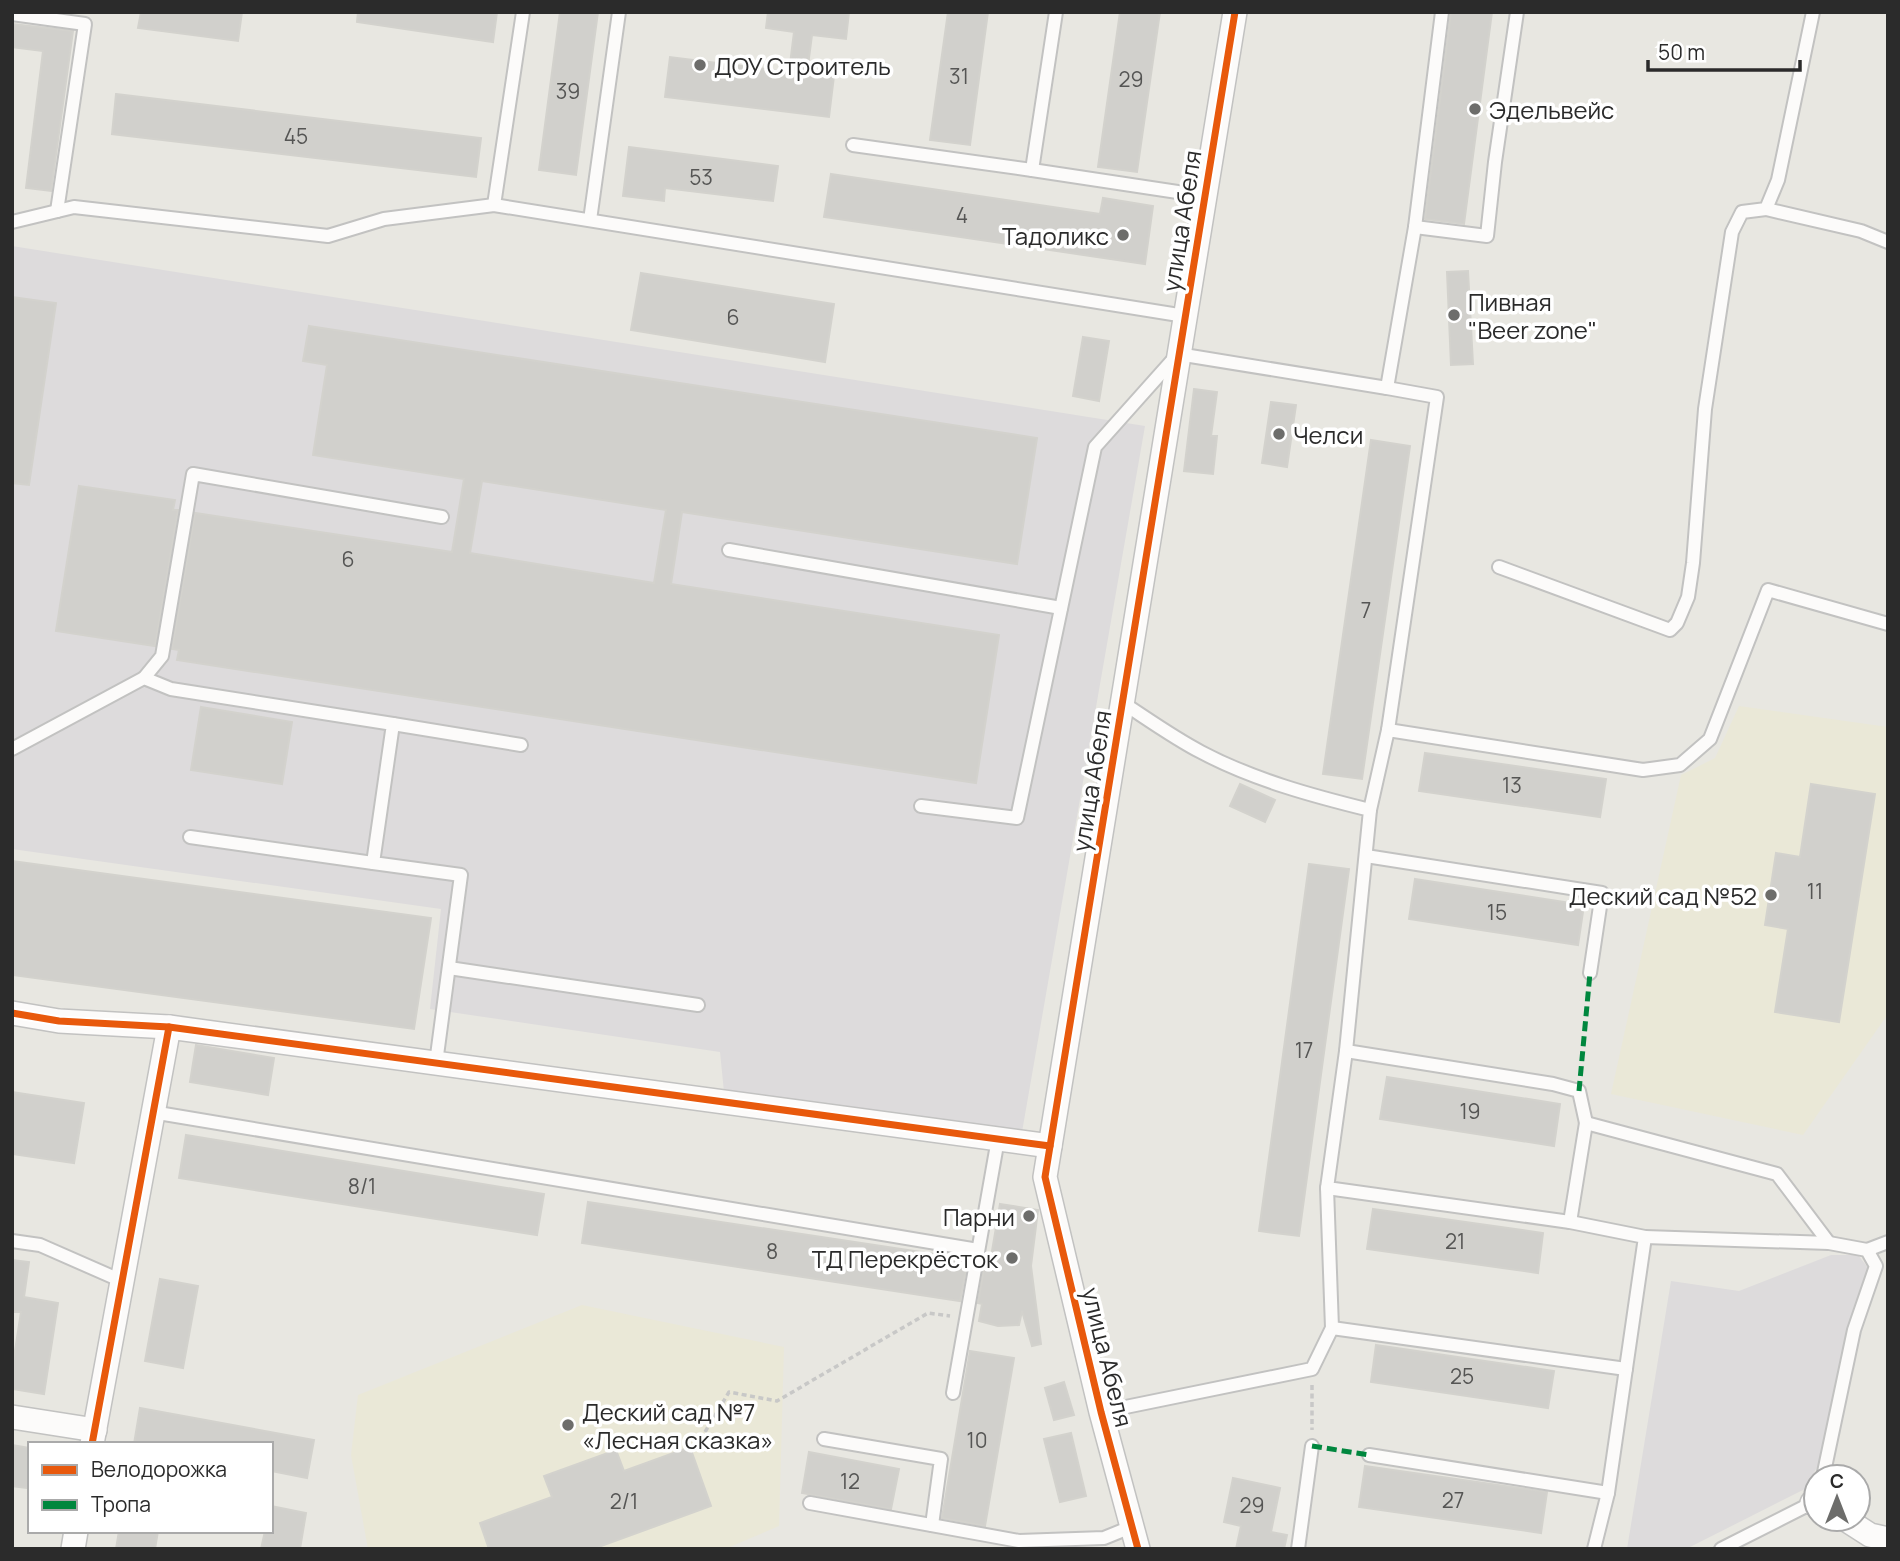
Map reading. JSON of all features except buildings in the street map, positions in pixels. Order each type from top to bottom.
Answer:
[{"type":"street","name":"улица Абеля","points":[[1135,1538],[1101,1412],[1045,1177],[1235,12]]},
{"type":"street","points":[[12,1013],[59,1021],[169,1027],[1049,1146]]},
{"type":"street","points":[[12,1417],[93,1437],[169,1027]]},
{"type":"street","points":[[1867,1533],[1888,1539]]},
{"type":"lane","points":[[494,205],[523,12]]},
{"type":"lane","points":[[590,220],[619,12]]},
{"type":"lane","points":[[1032,170],[1056,12]]},
{"type":"lane","points":[[1387,388],[1415,227],[1441,12]]},
{"type":"lane","points":[[1415,227],[1488,236],[1495,162],[1517,12]]},
{"type":"lane","points":[[1766,209],[1779,180],[1813,12]]},
{"type":"lane","points":[[12,14],[85,24],[57,211]]},
{"type":"lane","points":[[853,145],[1204,196]]},
{"type":"lane","points":[[12,222],[74,206],[328,236],[384,219],[494,205],[1185,316]]},
{"type":"lane","points":[[1499,567],[1670,630],[1677,623],[1688,597],[1705,409],[1732,232],[1742,212],[1766,209],[1861,231],[1888,242]]},
{"type":"lane","points":[[921,806],[1017,818],[1095,447],[1178,354],[1437,397],[1388,730],[1370,810],[1346,1051],[1327,1188],[1332,1328],[1312,1369],[1101,1412]]},
{"type":"lane","points":[[12,749],[144,678],[162,656],[192,474],[442,517]]},
{"type":"lane","points":[[729,550],[1061,608]]},
{"type":"lane","points":[[1388,730],[1643,770],[1680,765],[1710,739],[1768,590],[1888,624]]},
{"type":"lane","points":[[144,678],[171,689],[521,745]]},
{"type":"lane","points":[[1124,703],[1200,751],[1237,769],[1304,792],[1370,810]]},
{"type":"lane","points":[[373,863],[393,724]]},
{"type":"lane","points":[[190,837],[461,874],[436,1063]]},
{"type":"lane","points":[[1366,856],[1602,892],[1590,973]]},
{"type":"lane","points":[[449,968],[698,1005]]},
{"type":"lane","points":[[1346,1051],[1553,1084],[1579,1091],[1586,1123],[1570,1222]]},
{"type":"lane","points":[[152,1112],[978,1250]]},
{"type":"lane","points":[[1586,1123],[1777,1174],[1829,1243]]},
{"type":"lane","points":[[953,1393],[998,1139]]},
{"type":"lane","points":[[1327,1188],[1570,1222],[1646,1237],[1829,1243],[1867,1250],[1888,1242]]},
{"type":"lane","points":[[1594,1549],[1608,1493],[1646,1237]]},
{"type":"lane","points":[[12,1241],[40,1245],[122,1281]]},
{"type":"lane","points":[[1826,1463],[1854,1330],[1876,1266],[1867,1250]]},
{"type":"lane","points":[[1332,1328],[1626,1369]]},
{"type":"lane","points":[[824,1439],[941,1459],[932,1525]]},
{"type":"lane","points":[[1298,1549],[1312,1446]]},
{"type":"lane","points":[[1369,1455],[1608,1493]]},
{"type":"lane","points":[[810,1503],[1019,1541],[1135,1538]]},
{"type":"lane","points":[[1721,1549],[1802,1507]]},
{"type":"path","points":[[705,1432],[729,1392],[776,1401],[928,1313],[966,1318]]},
{"type":"path","points":[[1312,1369],[1312,1446]]},
{"type":"shaded area","points":[[12,246],[1145,426],[1022,1132],[724,1092],[720,1052],[430,1009],[441,909],[12,849]]},
{"type":"shaded area","name":"Деский сад №52","points":[[1739,706],[1888,727],[1888,1014],[1803,1135],[1611,1094],[1681,775],[1715,758]]},
{"type":"shaded area","points":[[1831,1255],[1858,1255],[1876,1278],[1851,1317],[1827,1449],[1819,1463],[1802,1463],[1802,1491],[1686,1549],[1627,1549],[1671,1281],[1739,1291]]},
{"type":"shaded area","name":"Деский сад №7 «Лесная сказка»","points":[[582,1305],[784,1347],[779,1526],[725,1549],[368,1549],[351,1455],[358,1395]]},
{"type":"marked path","points":[[1579,1091],[1590,973]]},
{"type":"marked path","points":[[1312,1446],[1369,1455]]},
{"type":"cycle path","points":[[1138,1549],[1101,1412],[1045,1177],[1235,12]]},
{"type":"cycle path","points":[[12,1013],[59,1021],[169,1027],[1050,1146]]},
{"type":"cycle path","points":[[92,1442],[169,1027]]},
{"type":"place","name":"ДОУ Строитель","points":[[700,65]]},
{"type":"place","name":"Эдельвейс","points":[[1475,109]]},
{"type":"place","name":"Тадоликс","points":[[1123,235]]},
{"type":"place","name":"Пивная \"Beer zone\"","points":[[1454,315]]},
{"type":"place","name":"Челси","points":[[1279,434]]},
{"type":"place","name":"Деский сад №52","points":[[1771,895]]},
{"type":"place","name":"Парни","points":[[1029,1216]]},
{"type":"place","name":"ТД Перекрёсток","points":[[1012,1258]]},
{"type":"place","name":"Деский сад №7 «Лесная сказка»","points":[[568,1425]]}]
